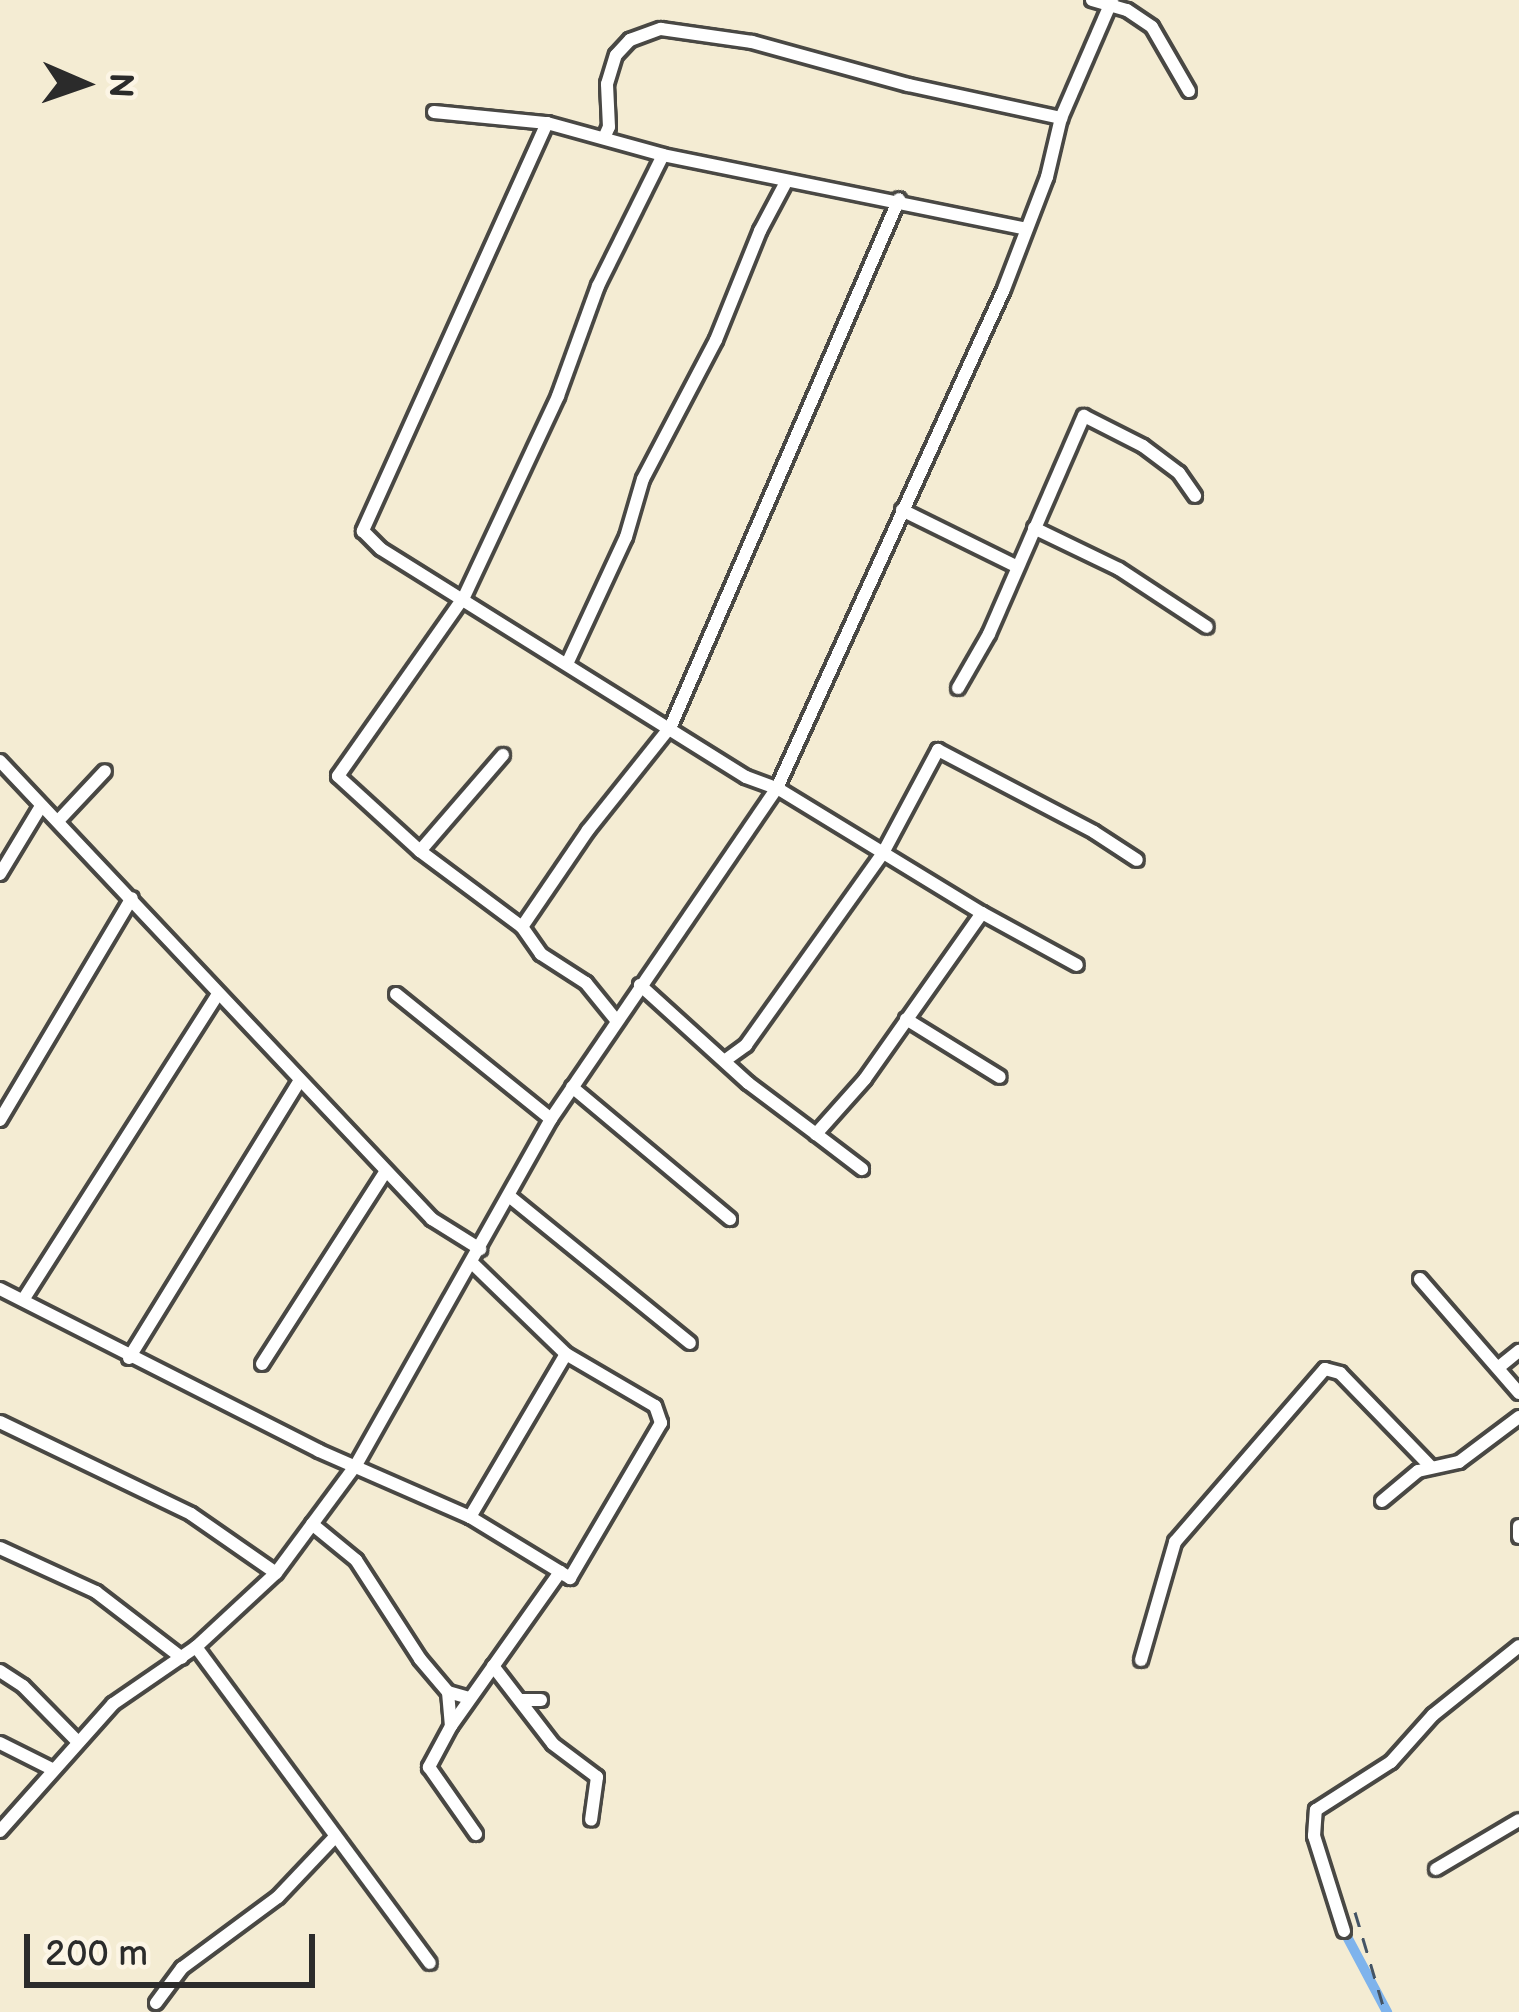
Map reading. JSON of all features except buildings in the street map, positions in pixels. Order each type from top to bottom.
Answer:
[{"type":"street","points":[[1092,0],[1111,2],[1152,27],[1189,91]]},
{"type":"street","points":[[0,1832],[113,1704],[196,1647],[276,1573],[356,1465],[551,1119],[778,788],[1026,229],[1061,118],[1111,2]]},
{"type":"street","points":[[604,138],[609,127],[607,84],[616,55],[630,40],[661,28],[752,42],[908,86],[1061,118]]},
{"type":"street","points":[[434,112],[547,123],[663,155],[786,182],[899,199],[1026,229]]},
{"type":"street","points":[[547,123],[363,531],[381,549],[746,777],[778,788],[982,913],[1077,965]]},
{"type":"street","points":[[616,1020],[586,983],[541,954],[522,927],[420,851],[338,776],[464,597],[558,396],[598,286],[663,155]]},
{"type":"street","points":[[567,664],[626,537],[644,479],[716,340],[760,231],[786,182]]},
{"type":"street","points":[[522,927],[588,830],[671,726],[899,199]]},
{"type":"street","points":[[958,688],[989,634],[1084,416],[1142,446],[1179,473],[1195,496]]},
{"type":"street","points":[[902,510],[1016,566]]},
{"type":"street","points":[[1034,528],[1119,569],[1207,627]]},
{"type":"street","points":[[728,1059],[746,1045],[883,853],[938,750],[1094,832],[1137,860]]},
{"type":"street","points":[[420,851],[503,755]]},
{"type":"street","points":[[0,761],[432,1219],[480,1249]]},
{"type":"street","points":[[58,820],[105,771]]},
{"type":"street","points":[[0,874],[40,806]]},
{"type":"street","points":[[0,1120],[132,898]]},
{"type":"street","points":[[816,1134],[865,1078],[982,913]]},
{"type":"street","points":[[640,985],[728,1059],[748,1083],[862,1169]]},
{"type":"street","points":[[23,1300],[218,994]]},
{"type":"street","points":[[396,994],[551,1119]]},
{"type":"street","points":[[906,1019],[1000,1077]]},
{"type":"street","points":[[129,1358],[300,1080]]},
{"type":"street","points":[[572,1087],[730,1219]]},
{"type":"street","points":[[262,1364],[386,1171]]},
{"type":"street","points":[[509,1196],[690,1343]]},
{"type":"street","points":[[0,1289],[129,1358],[470,1517],[570,1578],[661,1423],[655,1406],[566,1354],[472,1263]]},
{"type":"street","points":[[1420,1279],[1519,1393]]},
{"type":"street","points":[[1498,1367],[1519,1351]]},
{"type":"street","points":[[470,1517],[566,1354]]},
{"type":"street","points":[[1141,1660],[1175,1542],[1325,1369],[1340,1373],[1431,1468]]},
{"type":"street","points":[[1382,1501],[1418,1472],[1447,1469],[1460,1462],[1519,1417]]},
{"type":"street","points":[[0,1422],[191,1514],[276,1573]]},
{"type":"street","points":[[312,1524],[356,1560],[419,1659],[448,1692],[469,1698]]},
{"type":"street","points":[[1519,1526],[1519,1537]]},
{"type":"street","points":[[0,1548],[96,1592],[182,1658]]},
{"type":"street","points":[[476,1834],[429,1767],[469,1698],[560,1572]]},
{"type":"street","points":[[1344,1931],[1314,1837],[1316,1810],[1391,1762],[1433,1715],[1519,1646]]},
{"type":"street","points":[[196,1647],[430,1963]]},
{"type":"street","points":[[493,1666],[553,1744],[597,1777],[591,1820]]},
{"type":"street","points":[[0,1671],[23,1687],[77,1742]]},
{"type":"street","points":[[448,1692],[451,1726]]},
{"type":"street","points":[[522,1700],[541,1700]]},
{"type":"street","points":[[0,1743],[54,1770]]},
{"type":"street","points":[[1436,1869],[1519,1820]]},
{"type":"street","points":[[156,2002],[182,1968],[278,1897],[335,1837]]},
{"type":"waterway","points":[[1344,1931],[1387,2012]]},
{"type":"ferry route","points":[[1355,1912],[1385,2012]]}]
